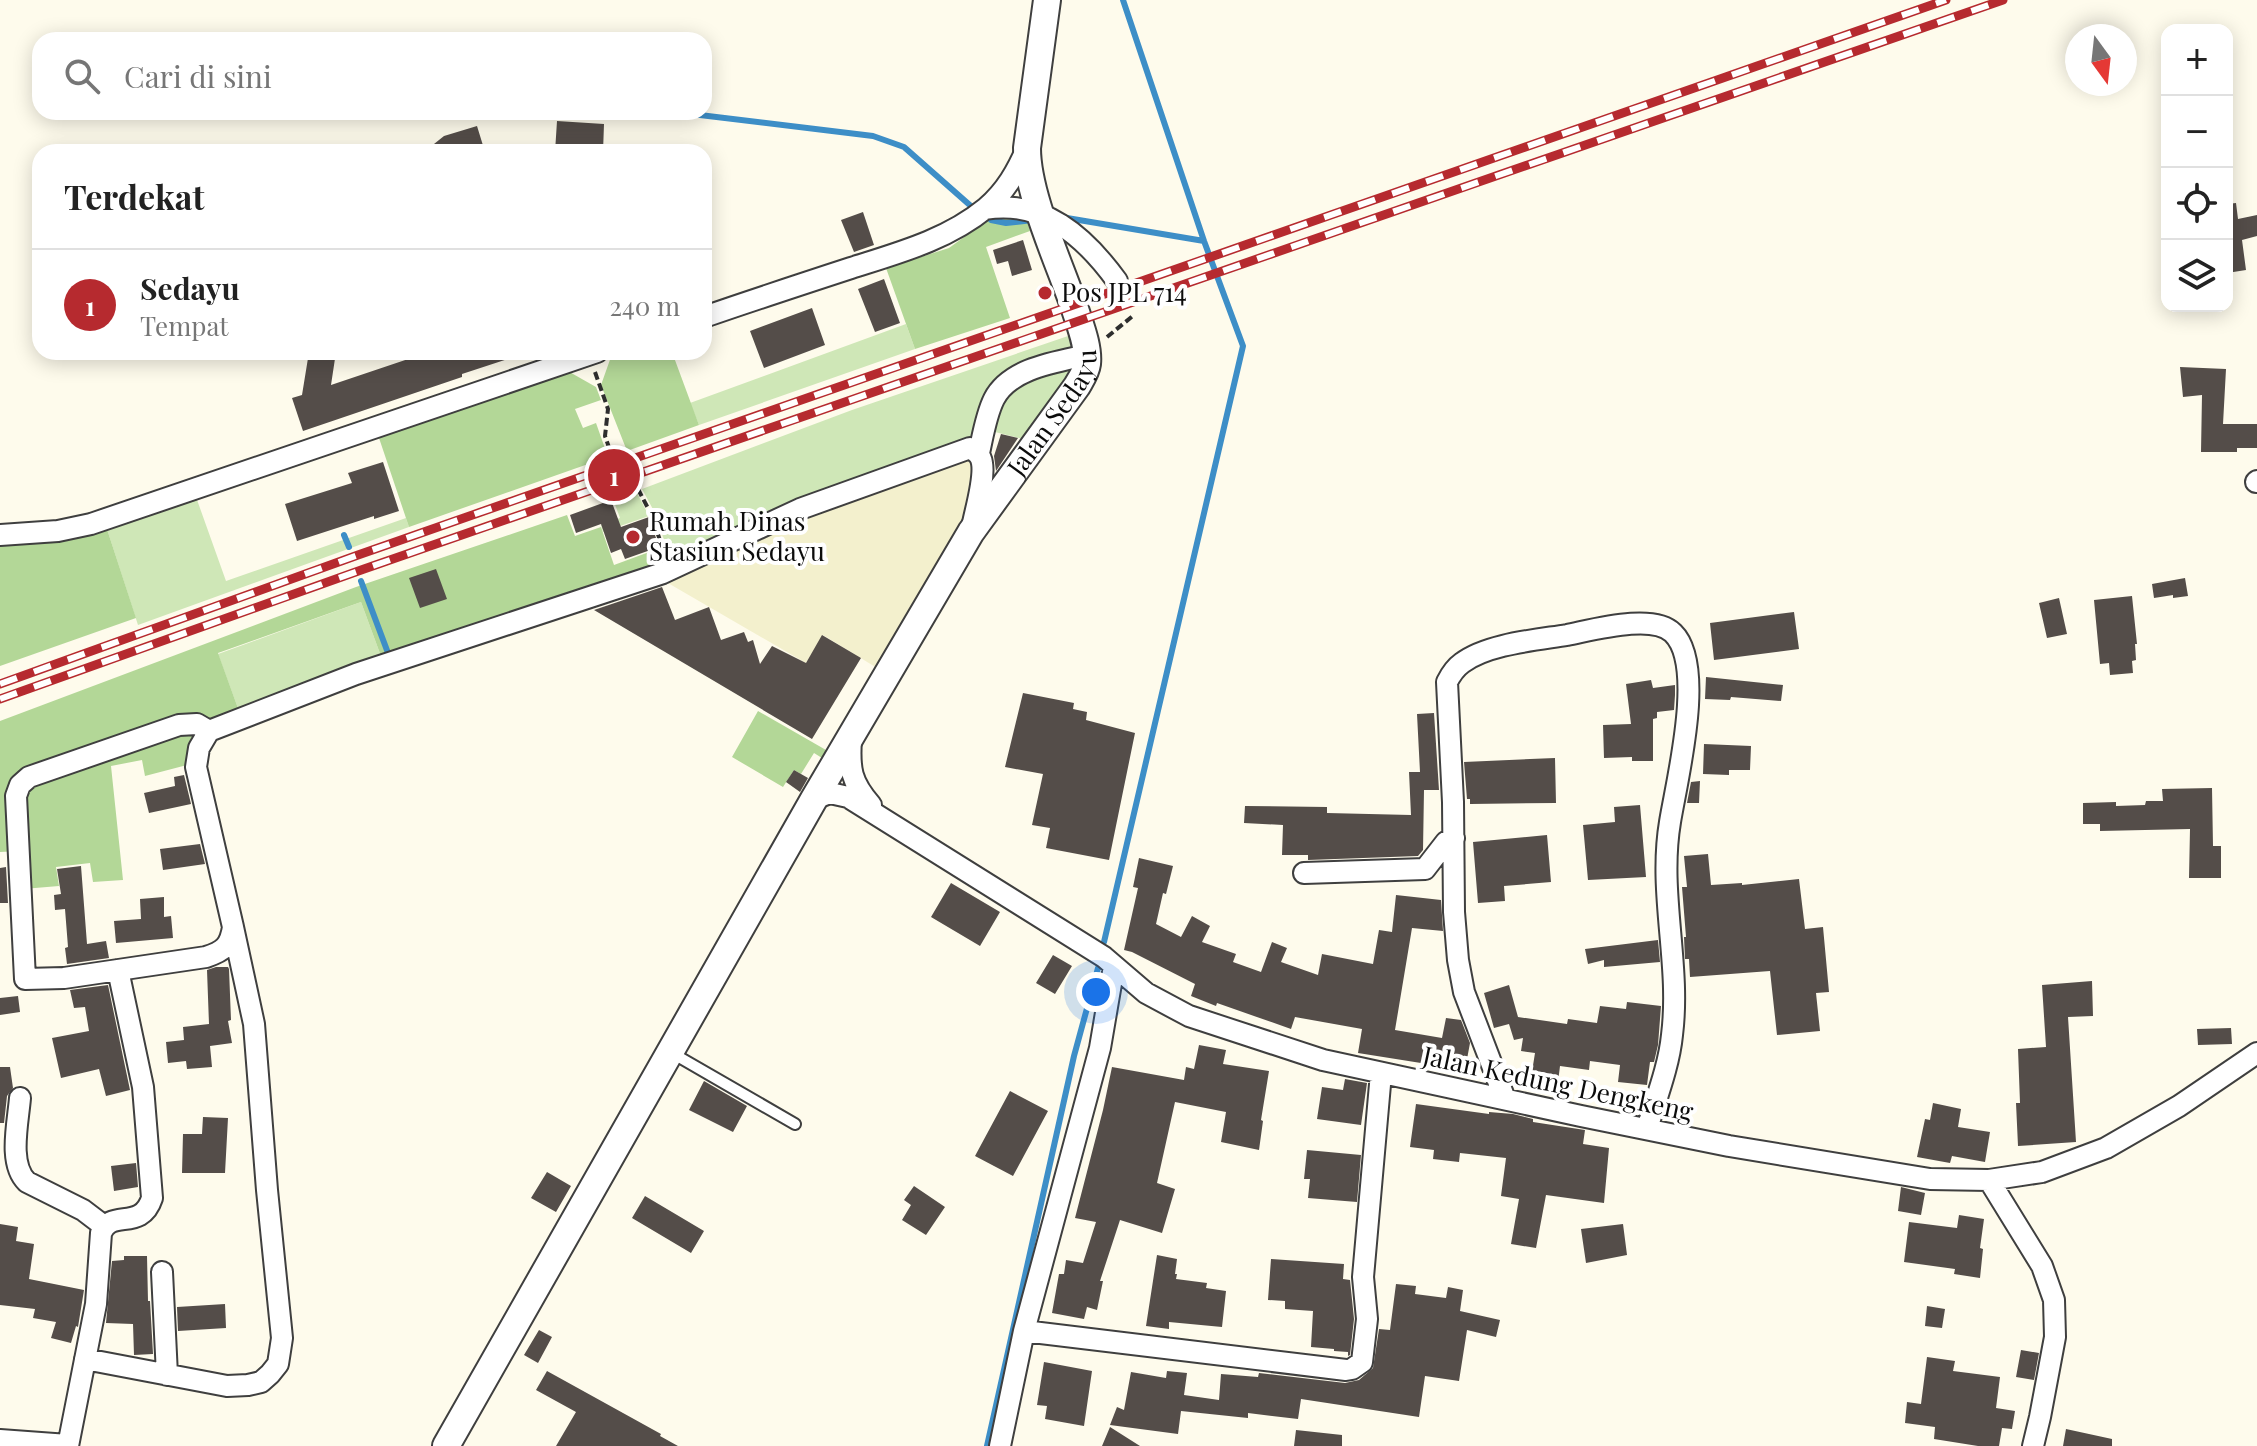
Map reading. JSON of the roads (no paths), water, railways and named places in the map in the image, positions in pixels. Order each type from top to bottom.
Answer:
[{"type":"street","name":"Jalan Sedayu","points":[[446,1446],[814,799],[971,532],[1084,373],[1087,355],[1076,314],[1041,214],[1027,163],[1047,0]]},
{"type":"street","points":[[712,314],[936,239],[956,229],[985,209],[1009,185],[1027,148]]},
{"type":"street","points":[[985,209],[1014,207],[1053,219],[1089,247],[1117,281]]},
{"type":"street","points":[[971,532],[982,473],[979,453],[993,400],[1002,387],[1018,375],[1087,355]]},
{"type":"street","points":[[0,535],[58,531],[91,524],[571,360]]},
{"type":"street","points":[[85,1359],[227,1386],[261,1382],[278,1364],[282,1338],[254,1024],[196,767],[199,748],[209,731],[356,674],[577,603],[670,569],[800,509],[959,450],[970,448],[979,453]]},
{"type":"street","points":[[1505,1099],[1462,981],[1454,912],[1447,682],[1453,670],[1463,661],[1488,650],[1648,622],[1672,630],[1683,647],[1690,685],[1667,838],[1667,889],[1673,958],[1672,1036],[1647,1129]]},
{"type":"street","points":[[209,731],[197,724],[179,725],[29,777],[20,785],[16,796],[25,979],[64,978],[206,957],[222,952],[230,942],[233,927]]},
{"type":"street","points":[[851,738],[850,768],[853,778],[858,790],[881,818]]},
{"type":"street","name":"Jalan Kedung Dengkeng","points":[[814,799],[830,793],[848,797],[1104,957],[1146,993],[1189,1016],[1323,1060],[1729,1146],[1930,1179],[1989,1180],[2042,1172],[2106,1148],[2179,1106],[2257,1053]]},
{"type":"street","points":[[1304,873],[1425,869],[1446,842],[1454,838]]},
{"type":"street","points":[[1000,1446],[1024,1331],[1100,1048],[1114,966]]},
{"type":"street","points":[[0,1440],[68,1445],[96,1304],[101,1233],[104,1226],[114,1221],[139,1217],[152,1198],[143,1087],[118,970]]},
{"type":"street","points":[[1024,1331],[1346,1370],[1358,1366],[1362,1362],[1367,1319],[1363,1277],[1381,1073]]},
{"type":"street","points":[[20,1098],[16,1167],[21,1176],[27,1182],[90,1213],[104,1226]]},
{"type":"street","points":[[1989,1180],[2042,1266],[2054,1300],[2055,1337],[2033,1446]]},
{"type":"street","points":[[162,1272],[167,1375]]},
{"type":"lane","points":[[671,1052],[795,1124]]},
{"type":"waterway","points":[[1104,942],[1243,346],[1204,241],[1123,0]]},
{"type":"waterway","points":[[712,116],[873,136],[904,147],[972,207]]},
{"type":"waterway","points":[[1061,217],[1204,241]]},
{"type":"waterway","points":[[991,220],[1006,223],[1033,220]]},
{"type":"waterway","points":[[344,535],[349,547]]},
{"type":"waterway","points":[[361,581],[388,653]]},
{"type":"waterway","points":[[987,1446],[1074,1056],[1098,968]]},
{"type":"railway","points":[[0,684],[358,555],[1946,0]]},
{"type":"railway","points":[[0,699],[364,569],[2003,0]]},
{"type":"place","name":"Pos JPL 714","points":[[1045,293]]},
{"type":"place","name":"Sedayu","points":[[614,475]]},
{"type":"place","name":"Rumah Dinas Stasiun Sedayu","points":[[633,537]]}]
